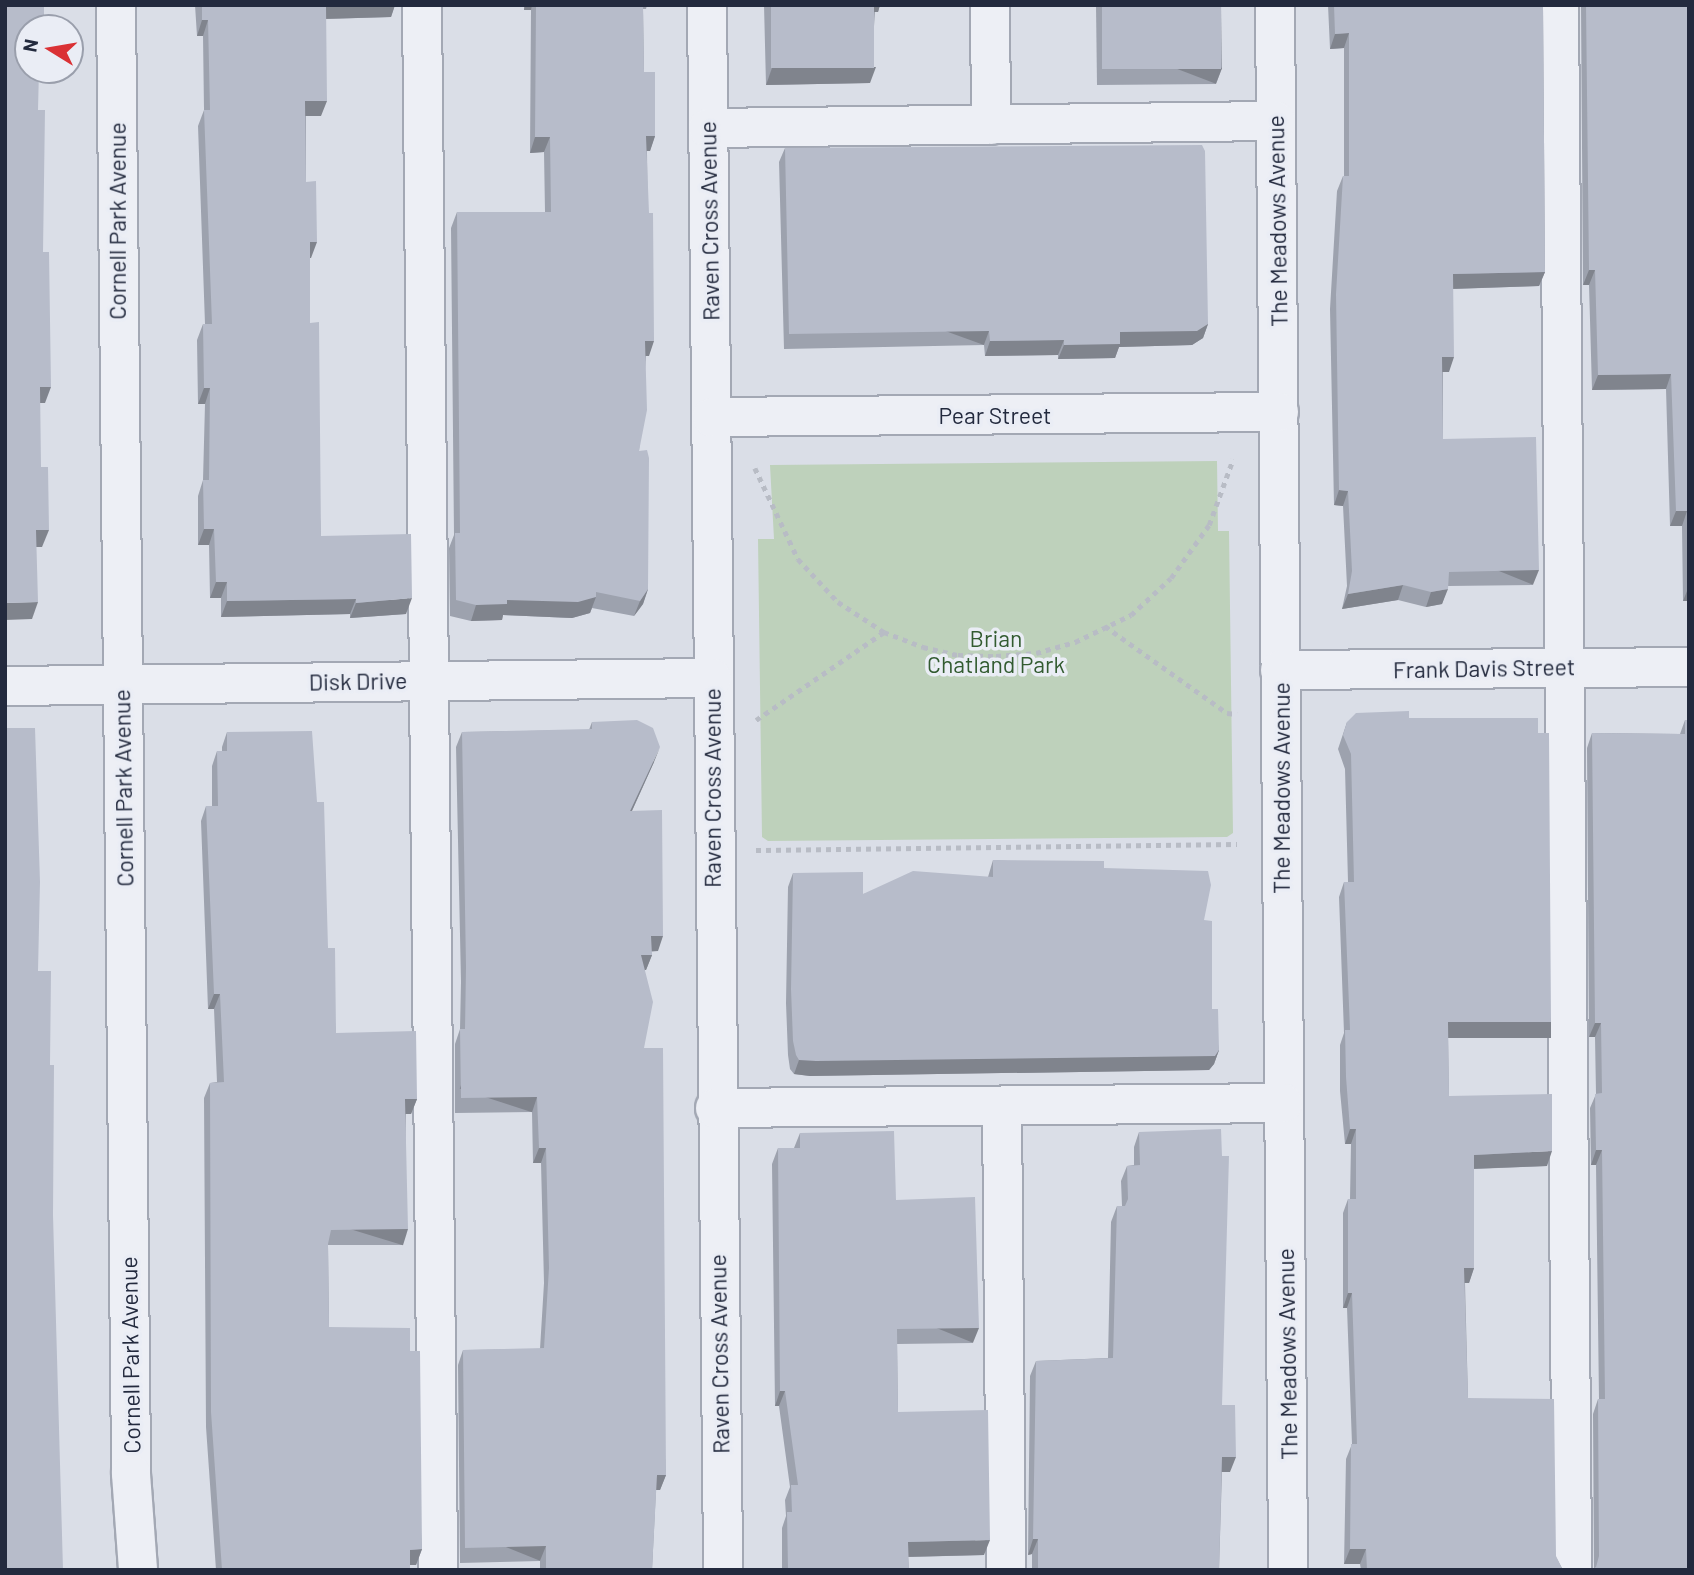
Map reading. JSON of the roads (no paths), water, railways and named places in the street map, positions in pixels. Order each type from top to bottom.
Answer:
[{"type":"street","name":"Cornell Park Avenue","points":[[116,5],[131,1474],[138,1570]]},
{"type":"street","points":[[422,5],[438,1570]]},
{"type":"street","name":"Raven Cross Avenue","points":[[707,5],[715,1108],[723,1570]]},
{"type":"street","points":[[990,5],[991,125]]},
{"type":"street","name":"The Meadows Avenue","points":[[1275,5],[1288,1570]]},
{"type":"street","points":[[1559,5],[1572,1570]]},
{"type":"street","points":[[708,128],[1276,121]]},
{"type":"street","name":"Pear Street","points":[[712,417],[1279,412]]},
{"type":"street","name":"Frank Davis Street","points":[[1280,670],[1689,667]]},
{"type":"street","name":"Disk Drive","points":[[5,686],[712,678]]},
{"type":"street","points":[[715,1108],[1283,1102]]},
{"type":"street","points":[[1002,1106],[1006,1570]]},
{"type":"park label","name":"Brian Chatland Park","points":[[996,651]]}]
